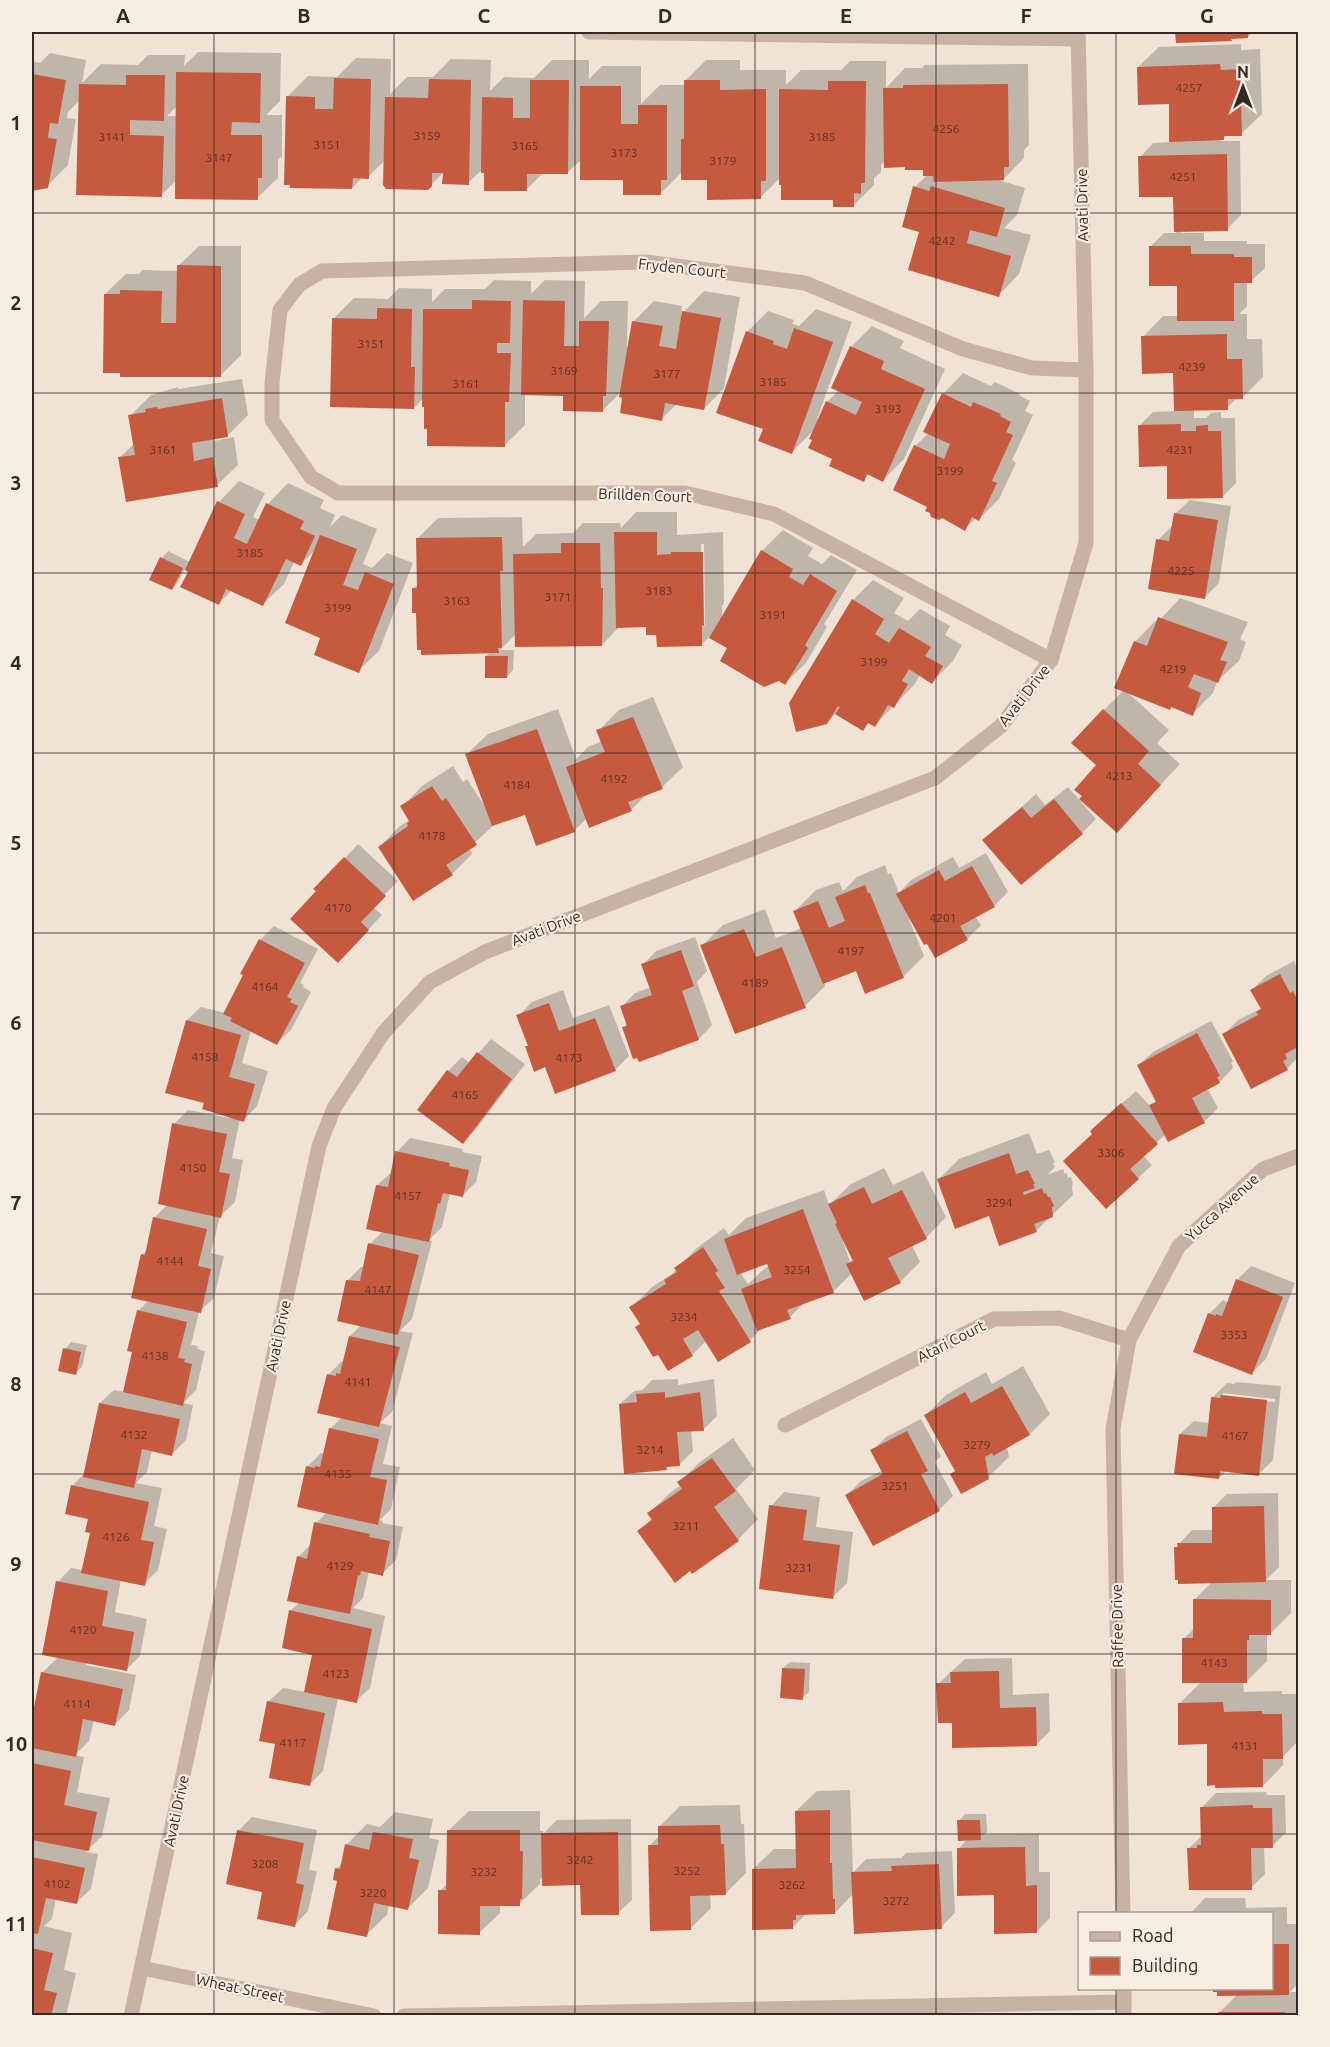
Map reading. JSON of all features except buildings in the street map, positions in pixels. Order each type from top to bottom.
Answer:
[{"type":"street","points":[[589,32],[1078,35]]},
{"type":"street","name":"Avati Drive","points":[[131,2016],[319,1146],[334,1107],[384,1032],[430,982],[485,952],[935,778],[1001,726],[1051,660],[1086,543],[1086,370],[1078,35]]},
{"type":"street","name":"Fryden Court","points":[[272,383],[280,310],[299,285],[322,272],[646,262],[805,283],[963,349],[1032,368],[1086,370]]},
{"type":"street","name":"Brillden Court","points":[[272,383],[272,420],[311,477],[338,493],[685,493],[696,495],[774,514],[1051,660]]},
{"type":"street","name":"Yucca Avenue","points":[[1128,1340],[1179,1246],[1263,1169],[1299,1156]]},
{"type":"street","name":"Atari Court","points":[[785,1425],[994,1319],[1059,1318],[1128,1340]]},
{"type":"street","name":"Raffee Drive","points":[[1123,1912],[1113,1429],[1128,1340]]},
{"type":"street","name":"Wheat Street","points":[[142,1968],[374,2016]]},
{"type":"street","points":[[404,2016],[1124,2002]]}]
